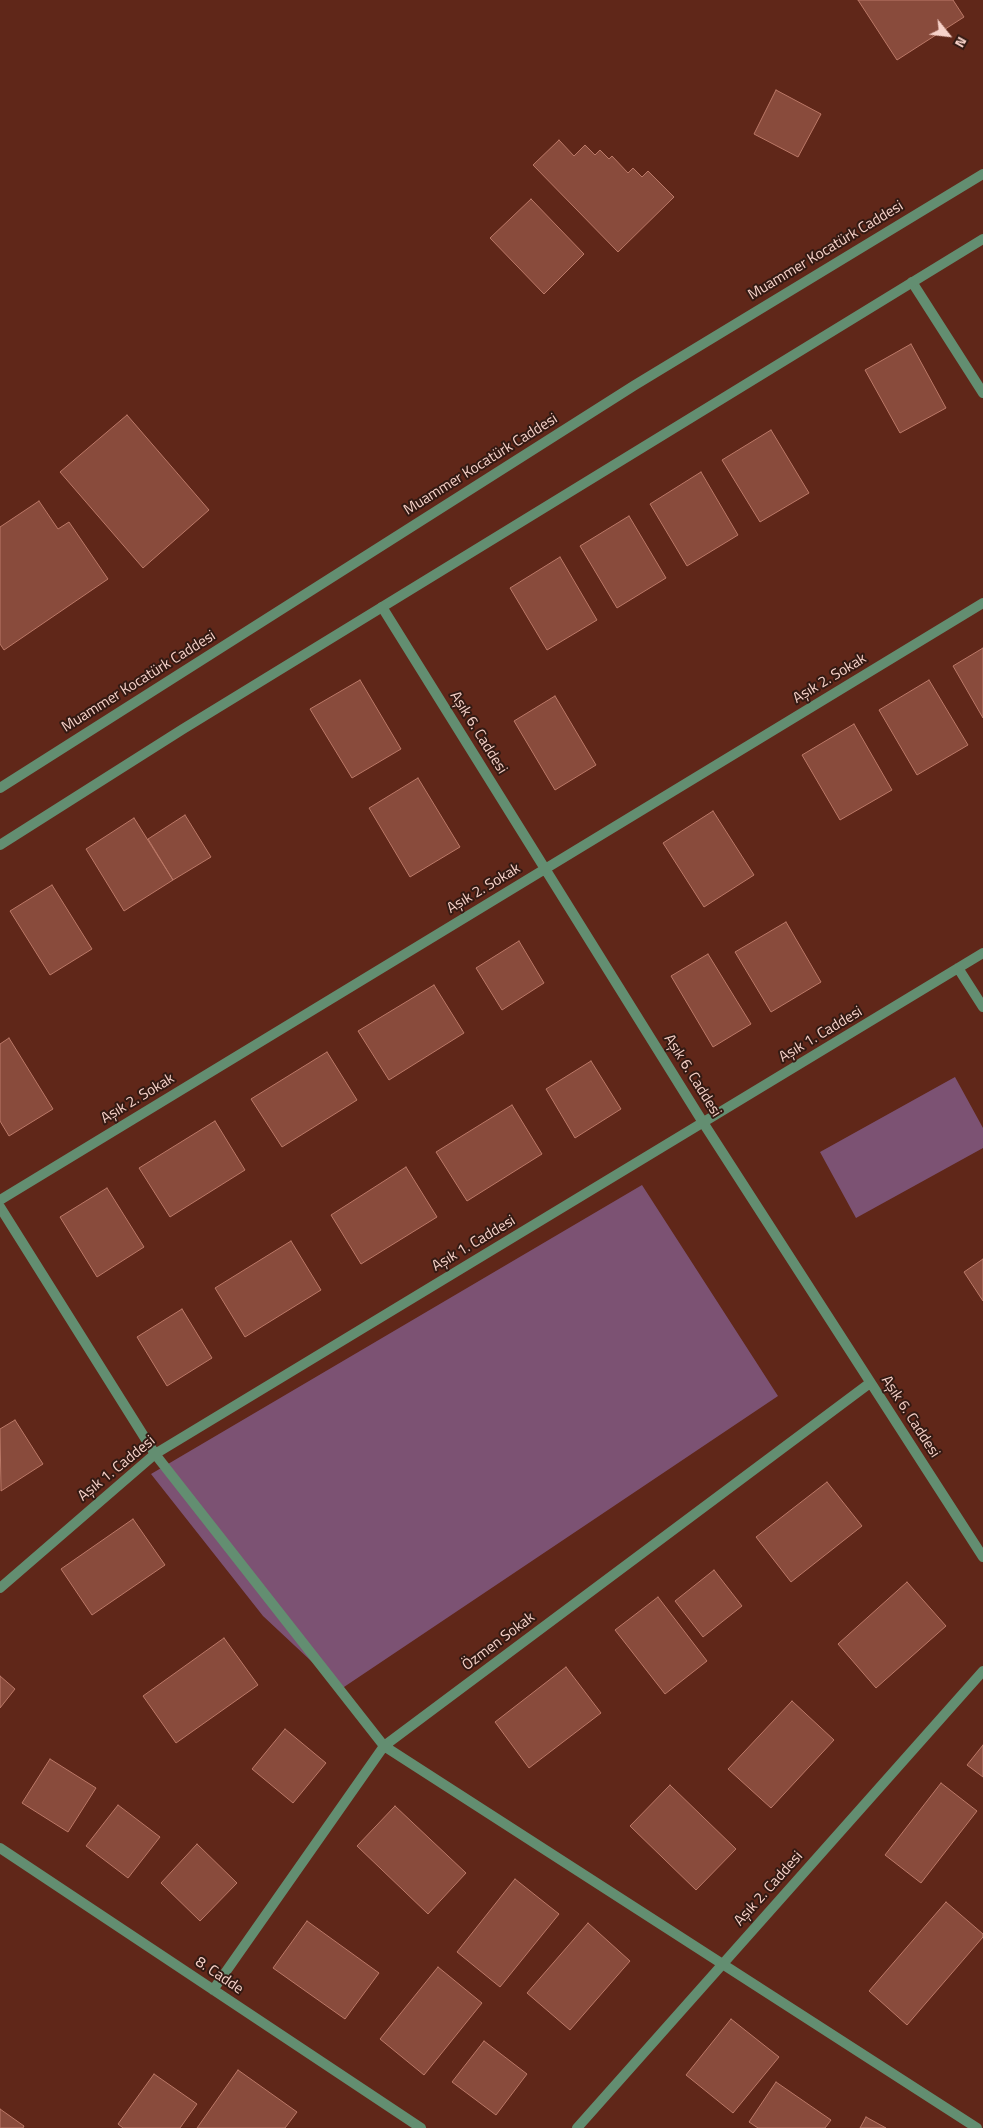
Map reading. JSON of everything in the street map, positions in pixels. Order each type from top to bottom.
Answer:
[{"type":"street","name":"Muammer Kocatürk Caddesi","points":[[0,788],[635,385],[983,174]]},
{"type":"street","points":[[0,845],[983,239]]},
{"type":"street","points":[[912,282],[983,393]]},
{"type":"street","name":"Aşık 2. Sokak","points":[[0,1200],[983,603]]},
{"type":"street","name":"Aşık 6. Caddesi","points":[[382,608],[704,1124],[983,1557]]},
{"type":"street","name":"Aşık 1. Caddesi","points":[[0,1588],[155,1454],[704,1124],[983,953]]},
{"type":"street","points":[[958,968],[983,1007]]},
{"type":"street","points":[[0,1206],[155,1454],[384,1746],[977,2128]]},
{"type":"street","name":"Özmen Sokak","points":[[213,1990],[384,1746],[870,1383]]},
{"type":"street","name":"Aşık 2. Caddesi","points":[[577,2128],[983,1671]]},
{"type":"street","name":"8. Cadde","points":[[0,1848],[421,2128]]},
{"type":"shaded area","points":[[955,1077],[983,1128],[983,1148],[856,1218],[820,1152]]},
{"type":"shaded area","points":[[642,1185],[778,1396],[341,1689],[263,1616],[151,1474]]},
{"type":"building","points":[[858,0],[953,0],[964,17],[897,60]]},
{"type":"building","points":[[776,90],[821,114],[798,157],[754,134]]},
{"type":"building","points":[[559,140],[574,156],[585,145],[595,155],[600,150],[609,159],[612,156],[628,173],[633,168],[642,177],[648,171],[674,197],[618,252],[533,165]]},
{"type":"building","points":[[531,199],[584,254],[544,294],[490,238]]},
{"type":"building","points":[[911,344],[946,408],[900,433],[865,370]]},
{"type":"building","points":[[127,415],[209,510],[143,568],[60,472]]},
{"type":"building","points":[[771,430],[809,493],[760,522],[722,460]]},
{"type":"building","points":[[701,472],[738,535],[687,566],[650,504]]},
{"type":"building","points":[[39,501],[58,529],[69,522],[108,579],[4,650],[0,644],[0,527]]},
{"type":"building","points":[[629,516],[666,578],[617,608],[580,546]]},
{"type":"building","points":[[560,557],[597,620],[547,650],[510,588]]},
{"type":"building","points":[[983,648],[983,718],[953,666]]},
{"type":"building","points":[[360,680],[401,749],[352,778],[310,709]]},
{"type":"building","points":[[929,680],[968,745],[917,775],[879,710]]},
{"type":"building","points":[[555,696],[596,765],[555,790],[514,721]]},
{"type":"building","points":[[854,724],[892,790],[840,820],[802,755]]},
{"type":"building","points":[[418,778],[460,847],[410,877],[369,808]]},
{"type":"building","points":[[713,811],[754,875],[704,907],[663,843]]},
{"type":"building","points":[[185,815],[211,857],[173,880],[148,839]]},
{"type":"building","points":[[134,818],[173,880],[124,911],[86,849]]},
{"type":"building","points":[[52,885],[92,949],[50,975],[10,911]]},
{"type":"building","points":[[786,922],[821,982],[771,1012],[735,952]]},
{"type":"building","points":[[519,941],[544,983],[502,1010],[476,968]]},
{"type":"building","points":[[708,954],[751,1024],[713,1047],[671,976]]},
{"type":"building","points":[[434,985],[464,1033],[389,1080],[358,1031]]},
{"type":"building","points":[[9,1038],[53,1109],[9,1136],[0,1121],[0,1044]]},
{"type":"building","points":[[327,1052],[357,1100],[282,1147],[251,1099]]},
{"type":"building","points":[[591,1061],[621,1109],[575,1138],[546,1089]]},
{"type":"building","points":[[512,1105],[542,1154],[467,1201],[436,1152]]},
{"type":"building","points":[[215,1121],[245,1170],[170,1217],[139,1168]]},
{"type":"building","points":[[406,1167],[437,1217],[361,1264],[331,1215]]},
{"type":"building","points":[[107,1188],[144,1247],[97,1277],[60,1217]]},
{"type":"building","points":[[291,1241],[321,1290],[245,1337],[215,1288]]},
{"type":"building","points":[[983,1259],[983,1301],[964,1272]]},
{"type":"building","points":[[182,1309],[212,1358],[167,1386],[137,1337]]},
{"type":"building","points":[[15,1420],[43,1464],[1,1491],[0,1429]]},
{"type":"building","points":[[827,1482],[862,1526],[791,1582],[756,1537]]},
{"type":"building","points":[[133,1519],[165,1565],[92,1615],[61,1569]]},
{"type":"building","points":[[714,1570],[742,1606],[703,1637],[675,1601]]},
{"type":"building","points":[[907,1582],[946,1626],[876,1688],[838,1644]]},
{"type":"building","points":[[658,1597],[707,1661],[665,1694],[615,1630]]},
{"type":"building","points":[[224,1638],[258,1685],[176,1743],[143,1696]]},
{"type":"building","points":[[566,1667],[601,1713],[529,1768],[495,1722]]},
{"type":"building","points":[[0,1676],[15,1689],[0,1708]]},
{"type":"building","points":[[792,1701],[834,1740],[771,1808],[728,1769]]},
{"type":"building","points":[[285,1729],[326,1763],[293,1803],[252,1769]]},
{"type":"building","points":[[983,1745],[983,1777],[967,1765]]},
{"type":"building","points":[[50,1759],[96,1788],[68,1832],[22,1803]]},
{"type":"building","points":[[941,1783],[977,1811],[921,1883],[885,1855]]},
{"type":"building","points":[[670,1785],[736,1849],[696,1890],[630,1826]]},
{"type":"building","points":[[118,1805],[160,1837],[128,1878],[86,1846]]},
{"type":"building","points":[[395,1806],[466,1873],[428,1914],[357,1846]]},
{"type":"building","points":[[197,1844],[237,1883],[200,1921],[161,1883]]},
{"type":"building","points":[[515,1879],[559,1914],[500,1987],[457,1952]]},
{"type":"building","points":[[946,1902],[983,1934],[983,1937],[907,2025],[869,1991]]},
{"type":"building","points":[[307,1921],[379,1973],[345,2019],[273,1968]]},
{"type":"building","points":[[588,1923],[630,1961],[570,2030],[527,1993]]},
{"type":"building","points":[[438,1967],[482,2003],[424,2075],[380,2039]]},
{"type":"building","points":[[731,2019],[779,2057],[733,2113],[686,2075]]},
{"type":"building","points":[[484,2041],[527,2074],[496,2115],[452,2082]]},
{"type":"building","points":[[238,2070],[297,2112],[285,2128],[197,2128]]},
{"type":"building","points":[[154,2074],[197,2104],[180,2128],[123,2128],[118,2124]]},
{"type":"building","points":[[776,2082],[831,2120],[825,2128],[758,2128],[749,2122]]},
{"type":"building","points":[[0,2109],[24,2126],[23,2128],[0,2128]]},
{"type":"building","points":[[866,2117],[886,2128],[860,2128]]}]
